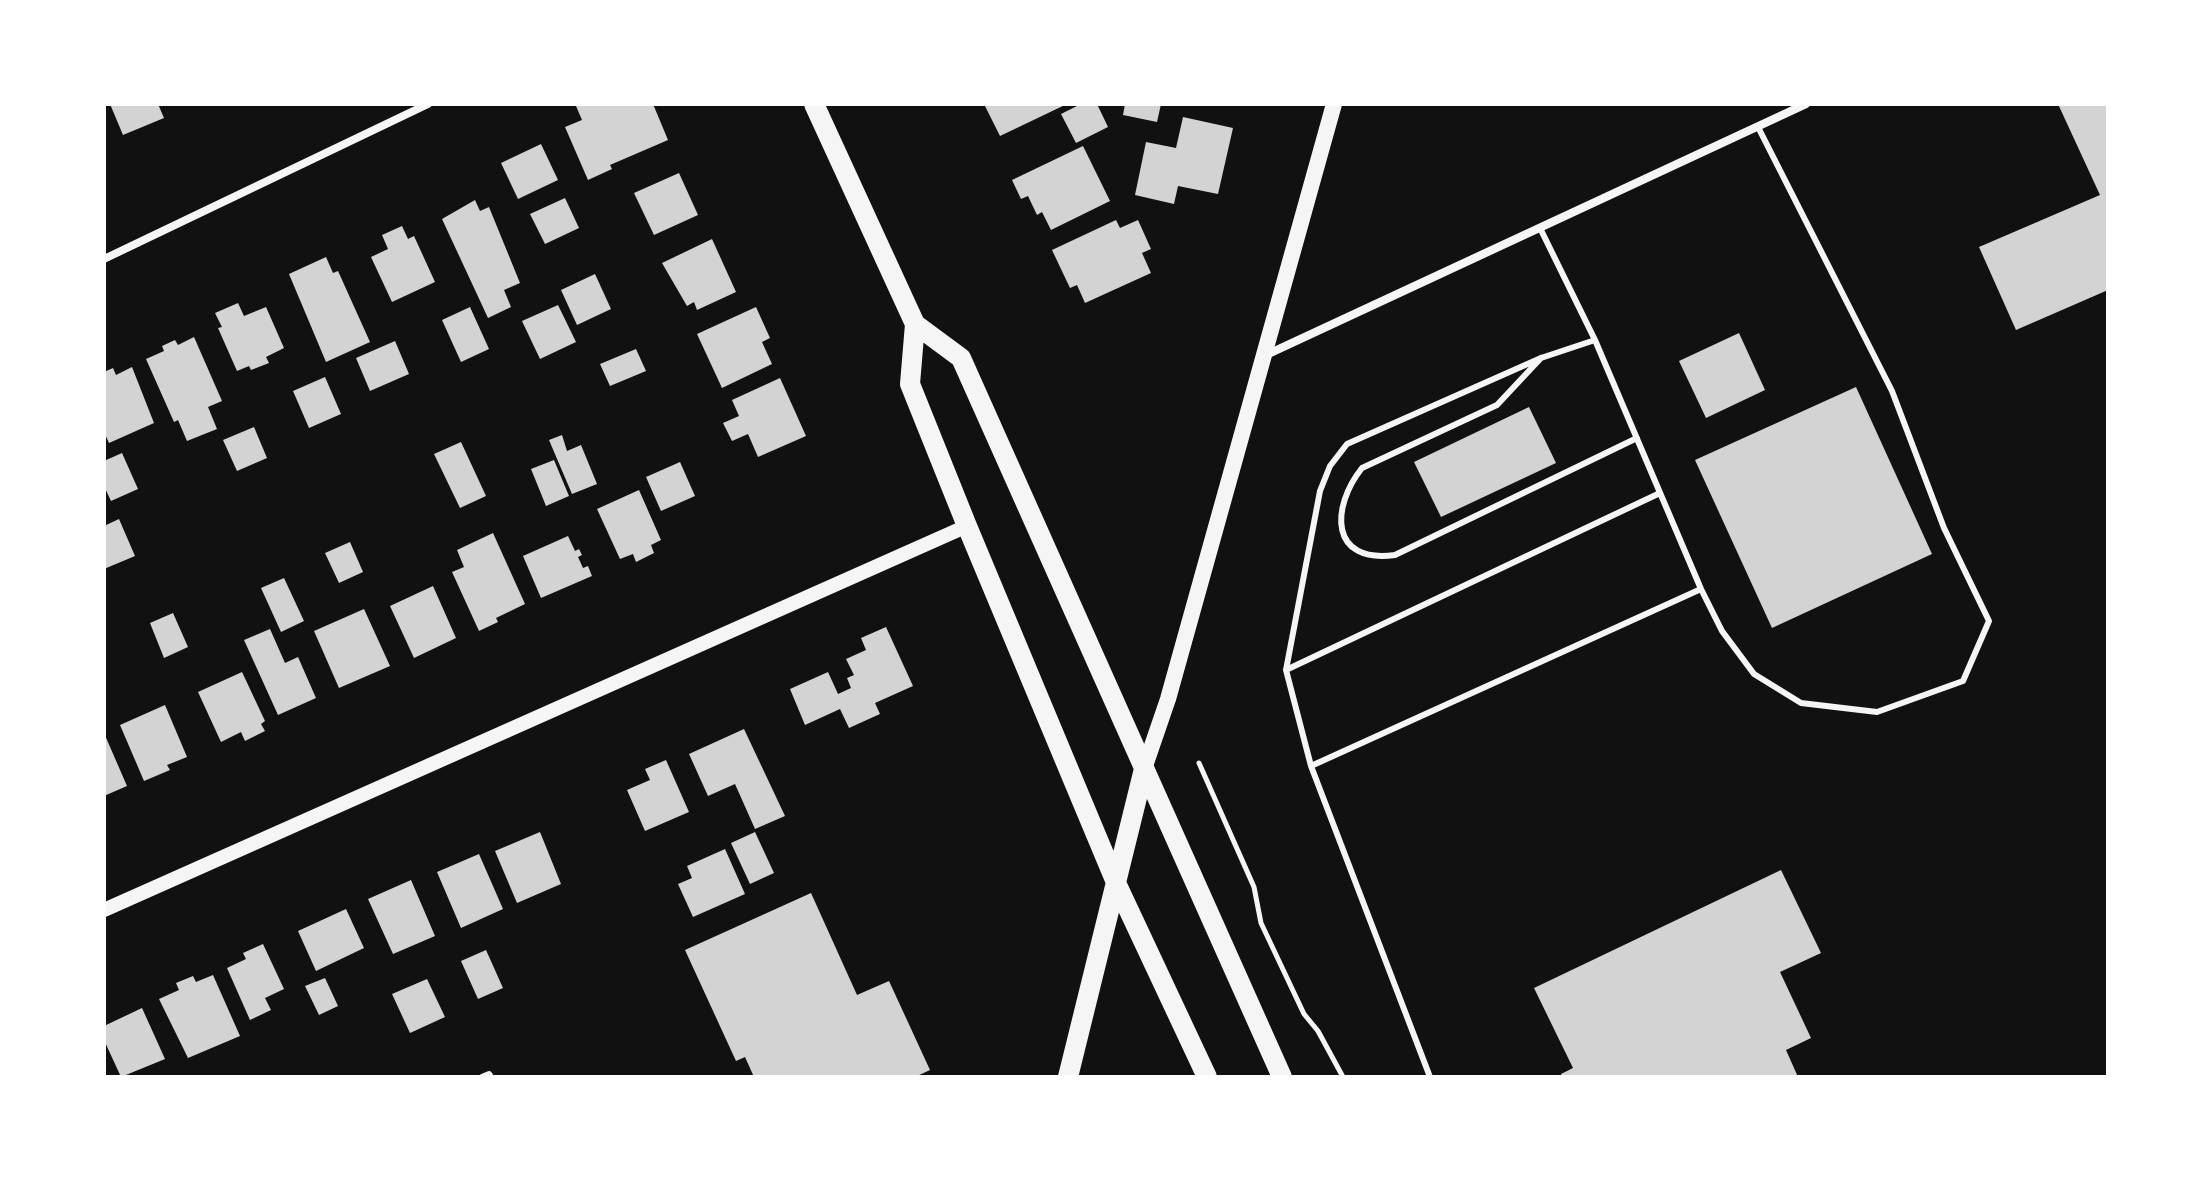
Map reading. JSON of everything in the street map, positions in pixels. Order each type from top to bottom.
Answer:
[{"type":"main road","points":[[814,104],[915,324],[961,358],[1282,1077]]},
{"type":"main road","points":[[1068,1077],[1144,769],[1172,684],[1334,104]]},
{"type":"main road","points":[[915,324],[910,384],[1117,885],[1207,1077]]},
{"type":"street","points":[[104,259],[428,104]]},
{"type":"street","points":[[1265,355],[1806,104]]},
{"type":"street","points":[[104,910],[967,526]]},
{"type":"lane","points":[[1540,228],[1595,340],[1701,589],[1722,631],[1754,674],[1801,703],[1877,712],[1963,681],[1989,621],[1944,528],[1892,391],[1758,127]]},
{"type":"lane","points":[[1430,1077],[1311,766],[1286,670],[1320,491],[1330,466],[1347,444],[1541,358],[1595,340]]},
{"type":"lane","points":[[1541,358],[1497,405],[1362,468],[1348,486],[1339,509],[1346,537],[1358,553],[1377,558],[1395,555],[1637,438]]},
{"type":"lane","points":[[1286,670],[1660,493]]},
{"type":"lane","points":[[1311,766],[1701,589]]},
{"type":"lane","points":[[482,1077],[489,1074],[491,1077]]},
{"type":"path","points":[[1199,763],[1254,887],[1261,923],[1304,1014],[1343,1077]]},
{"type":"building","points":[[110,104],[158,104],[164,118],[123,135]]},
{"type":"building","points":[[653,104],[668,140],[610,165],[612,169],[588,180],[565,127],[582,120],[576,106]]},
{"type":"building","points":[[984,104],[1067,104],[1000,136]]},
{"type":"building","points":[[1081,104],[1097,104],[1108,127],[1076,143],[1061,114]]},
{"type":"building","points":[[1125,104],[1161,104],[1157,122],[1123,115]]},
{"type":"building","points":[[2058,104],[2108,104],[2108,290],[2016,330],[1979,247],[2100,195]]},
{"type":"building","points":[[1183,117],[1233,128],[1218,194],[1178,186],[1174,204],[1135,195],[1146,142],[1176,148]]},
{"type":"building","points":[[541,144],[558,180],[518,199],[501,163]]},
{"type":"building","points":[[1083,146],[1110,201],[1051,230],[1042,212],[1037,215],[1028,196],[1021,199],[1012,180]]},
{"type":"building","points":[[679,173],[698,215],[654,235],[634,193]]},
{"type":"building","points":[[565,198],[579,228],[545,244],[530,214]]},
{"type":"building","points":[[475,200],[480,211],[489,207],[520,283],[504,290],[511,307],[488,318],[442,219]]},
{"type":"building","points":[[1116,220],[1120,228],[1138,220],[1151,249],[1142,253],[1151,273],[1085,303],[1077,285],[1070,288],[1052,250]]},
{"type":"building","points":[[402,226],[408,239],[414,236],[435,282],[392,302],[371,257],[388,249],[382,235]]},
{"type":"building","points":[[712,239],[736,292],[697,310],[694,302],[687,306],[662,263]]},
{"type":"building","points":[[326,257],[333,273],[338,271],[370,342],[326,362],[289,274]]},
{"type":"building","points":[[595,274],[611,309],[577,325],[561,290]]},
{"type":"building","points":[[238,303],[244,316],[266,307],[284,348],[266,357],[269,363],[251,370],[249,366],[237,371],[218,328],[222,327],[215,313]]},
{"type":"building","points":[[558,305],[576,342],[540,359],[522,321]]},
{"type":"building","points":[[470,307],[489,349],[461,362],[442,320]]},
{"type":"building","points":[[756,307],[770,338],[762,342],[772,364],[722,388],[697,334]]},
{"type":"building","points":[[1739,333],[1765,390],[1706,418],[1679,361]]},
{"type":"building","points":[[194,337],[222,401],[208,407],[217,429],[187,441],[178,420],[174,422],[146,359],[164,351],[162,346],[175,340],[178,345]]},
{"type":"building","points":[[395,341],[409,374],[370,391],[356,358]]},
{"type":"building","points":[[636,349],[646,371],[610,386],[600,364]]},
{"type":"building","points":[[132,367],[154,423],[109,443],[104,432],[104,372],[113,368],[116,375]]},
{"type":"building","points":[[325,377],[341,414],[309,428],[293,391]]},
{"type":"building","points":[[780,378],[806,436],[758,457],[748,434],[732,441],[723,423],[739,416],[732,400]]},
{"type":"building","points":[[1856,387],[1932,554],[1772,628],[1695,460]]},
{"type":"building","points":[[1529,407],[1556,463],[1441,517],[1414,462]]},
{"type":"building","points":[[254,427],[267,458],[237,471],[223,440]]},
{"type":"building","points":[[562,435],[567,451],[581,445],[597,484],[572,494],[549,440]]},
{"type":"building","points":[[461,442],[486,496],[460,508],[434,454]]},
{"type":"building","points":[[122,453],[138,489],[111,501],[104,486],[104,461]]},
{"type":"building","points":[[554,460],[569,496],[546,506],[531,469]]},
{"type":"building","points":[[680,462],[695,496],[661,511],[646,477]]},
{"type":"building","points":[[639,490],[661,540],[651,545],[654,553],[636,562],[633,554],[620,559],[597,509]]},
{"type":"building","points":[[119,519],[135,556],[104,569],[104,526]]},
{"type":"building","points":[[493,533],[525,604],[496,618],[498,622],[479,631],[452,572],[464,567],[457,550]]},
{"type":"building","points":[[568,536],[575,551],[579,549],[582,555],[578,557],[583,568],[588,566],[592,576],[541,598],[523,556]]},
{"type":"building","points":[[350,542],[363,572],[339,583],[325,553]]},
{"type":"building","points":[[284,578],[304,621],[281,632],[261,588]]},
{"type":"building","points":[[433,586],[456,638],[414,658],[390,606]]},
{"type":"building","points":[[364,609],[390,666],[339,688],[314,631]]},
{"type":"building","points":[[173,613],[188,647],[164,658],[150,623]]},
{"type":"building","points":[[886,627],[913,686],[875,703],[880,714],[849,728],[840,709],[805,725],[790,689],[828,672],[838,694],[851,688],[847,678],[854,675],[846,659],[866,650],[861,638]]},
{"type":"building","points":[[270,629],[285,663],[298,657],[316,698],[278,715],[244,640]]},
{"type":"building","points":[[242,672],[265,721],[261,724],[265,731],[245,741],[241,732],[221,742],[198,692]]},
{"type":"building","points":[[165,705],[187,757],[167,765],[170,770],[144,781],[120,725]]},
{"type":"building","points":[[744,729],[785,816],[755,829],[735,784],[708,796],[689,754]]},
{"type":"building","points":[[104,733],[127,786],[104,796]]},
{"type":"building","points":[[666,760],[689,812],[645,831],[627,790],[650,780],[645,769]]},
{"type":"building","points":[[540,832],[561,884],[517,903],[495,851]]},
{"type":"building","points":[[755,832],[774,873],[750,884],[731,843]]},
{"type":"building","points":[[725,849],[745,894],[693,917],[678,884],[692,878],[687,866]]},
{"type":"building","points":[[479,854],[503,909],[461,928],[437,872]]},
{"type":"building","points":[[1781,870],[1821,953],[1780,972],[1811,1038],[1786,1050],[1798,1077],[1562,1077],[1561,1074],[1573,1068],[1534,988]]},
{"type":"building","points":[[411,880],[435,936],[393,954],[368,899]]},
{"type":"building","points":[[811,893],[857,995],[889,981],[930,1070],[915,1077],[754,1077],[745,1057],[736,1061],[685,950]]},
{"type":"building","points":[[346,909],[364,948],[316,971],[298,931]]},
{"type":"building","points":[[263,944],[284,989],[265,998],[271,1010],[250,1020],[227,968],[246,959],[243,953]]},
{"type":"building","points":[[486,950],[503,988],[478,999],[461,961]]},
{"type":"building","points":[[213,975],[240,1036],[188,1058],[159,999],[179,990],[176,983],[193,976],[196,982]]},
{"type":"building","points":[[325,978],[338,1006],[319,1015],[305,986]]},
{"type":"building","points":[[427,979],[445,1017],[410,1033],[392,994]]},
{"type":"building","points":[[142,1008],[165,1059],[121,1077],[104,1040],[104,1026]]}]
